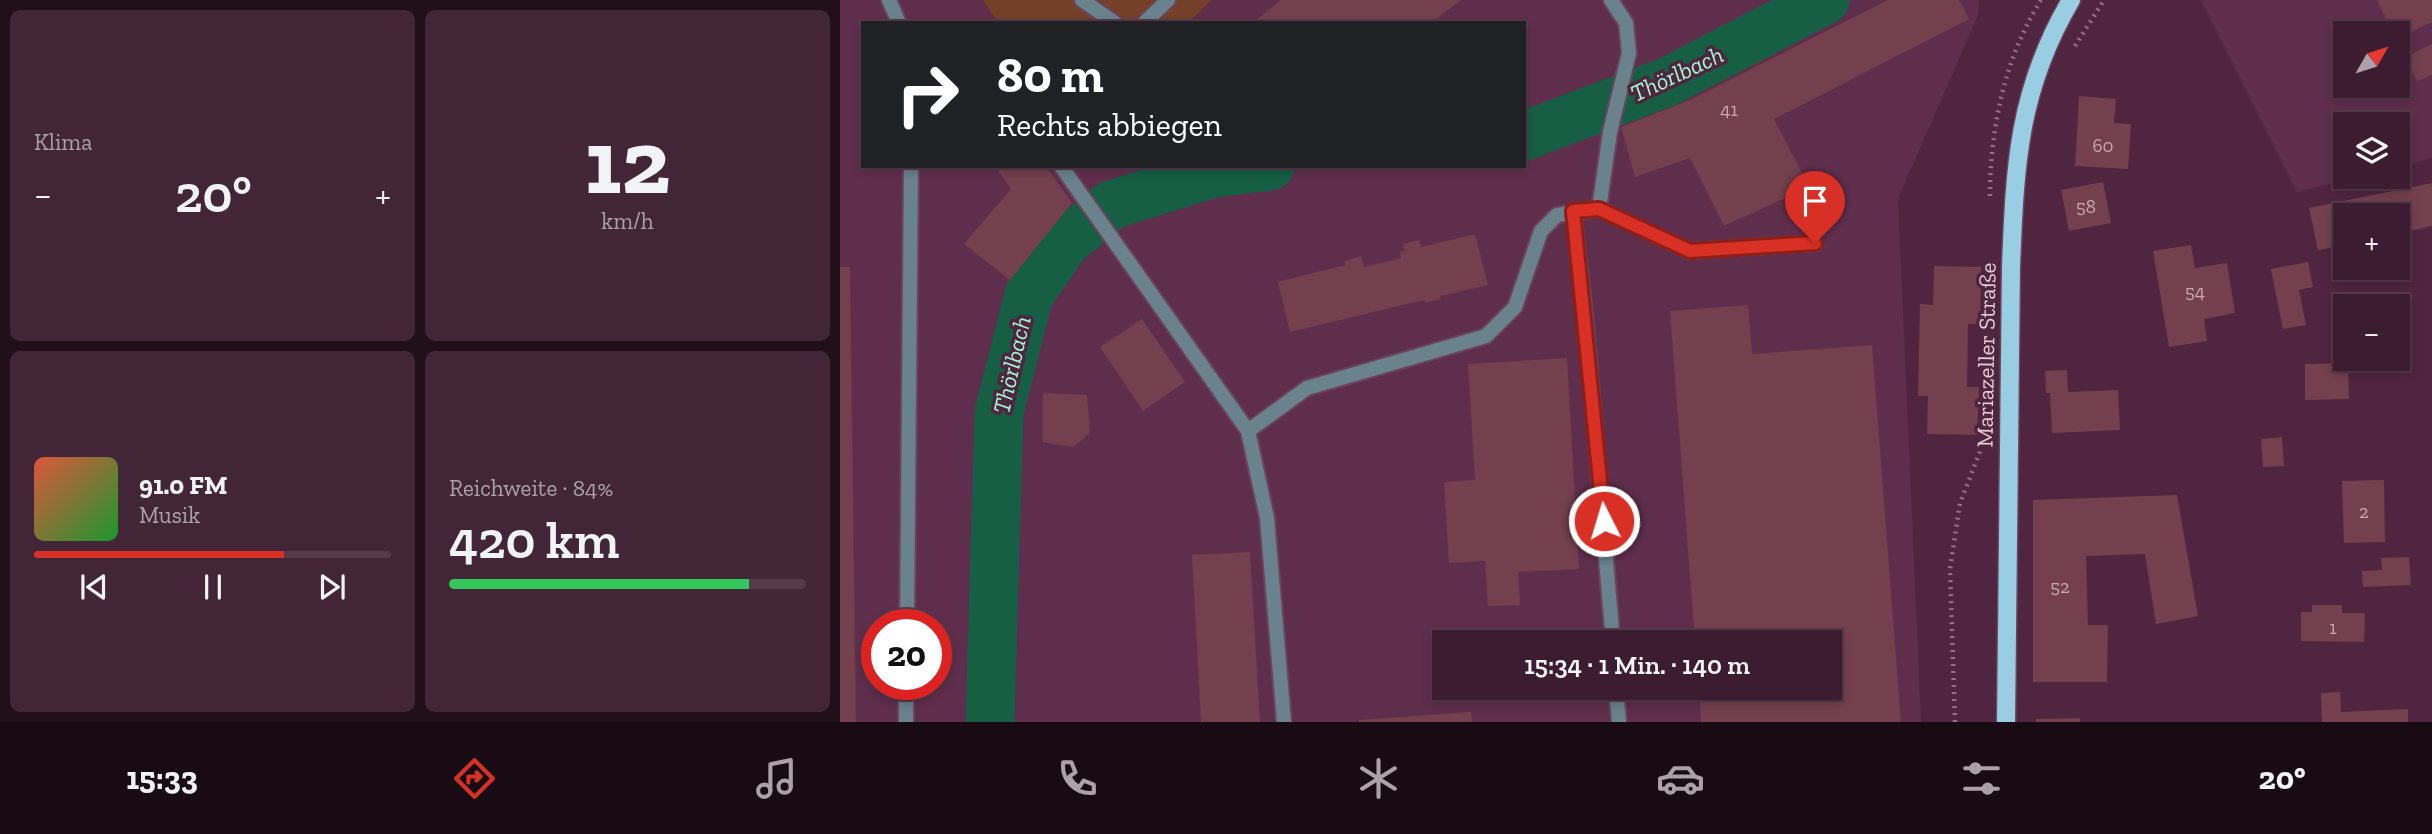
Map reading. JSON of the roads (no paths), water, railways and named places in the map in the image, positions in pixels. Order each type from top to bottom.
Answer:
[{"type":"main road","name":"Mariazeller Straße","points":[[2006,722],[2011,280],[2015,178],[2019,142],[2040,61],[2052,32],[2071,0]]},
{"type":"lane","points":[[890,0],[898,21]]},
{"type":"lane","points":[[1082,0],[1112,21]]},
{"type":"lane","points":[[1146,21],[1168,0]]},
{"type":"lane","points":[[1599,209],[1610,132],[1629,53],[1626,23],[1611,0]]},
{"type":"lane","points":[[907,609],[911,168]]},
{"type":"lane","points":[[1063,168],[1248,431],[1267,518],[1284,722]]},
{"type":"lane","points":[[1248,431],[1307,388],[1486,336],[1515,307],[1541,231],[1557,215],[1599,209],[1690,251],[1815,243]]},
{"type":"lane","points":[[1573,211],[1585,313],[1613,630]]},
{"type":"lane","points":[[906,700],[906,722]]},
{"type":"lane","points":[[1617,700],[1619,722]]},
{"type":"waterway","name":"Thörlbach","points":[[1526,135],[1667,82],[1825,0]]},
{"type":"waterway","name":"Thörlbach","points":[[990,722],[999,412],[1029,295],[1065,243],[1111,205],[1213,173],[1254,168]]}]
